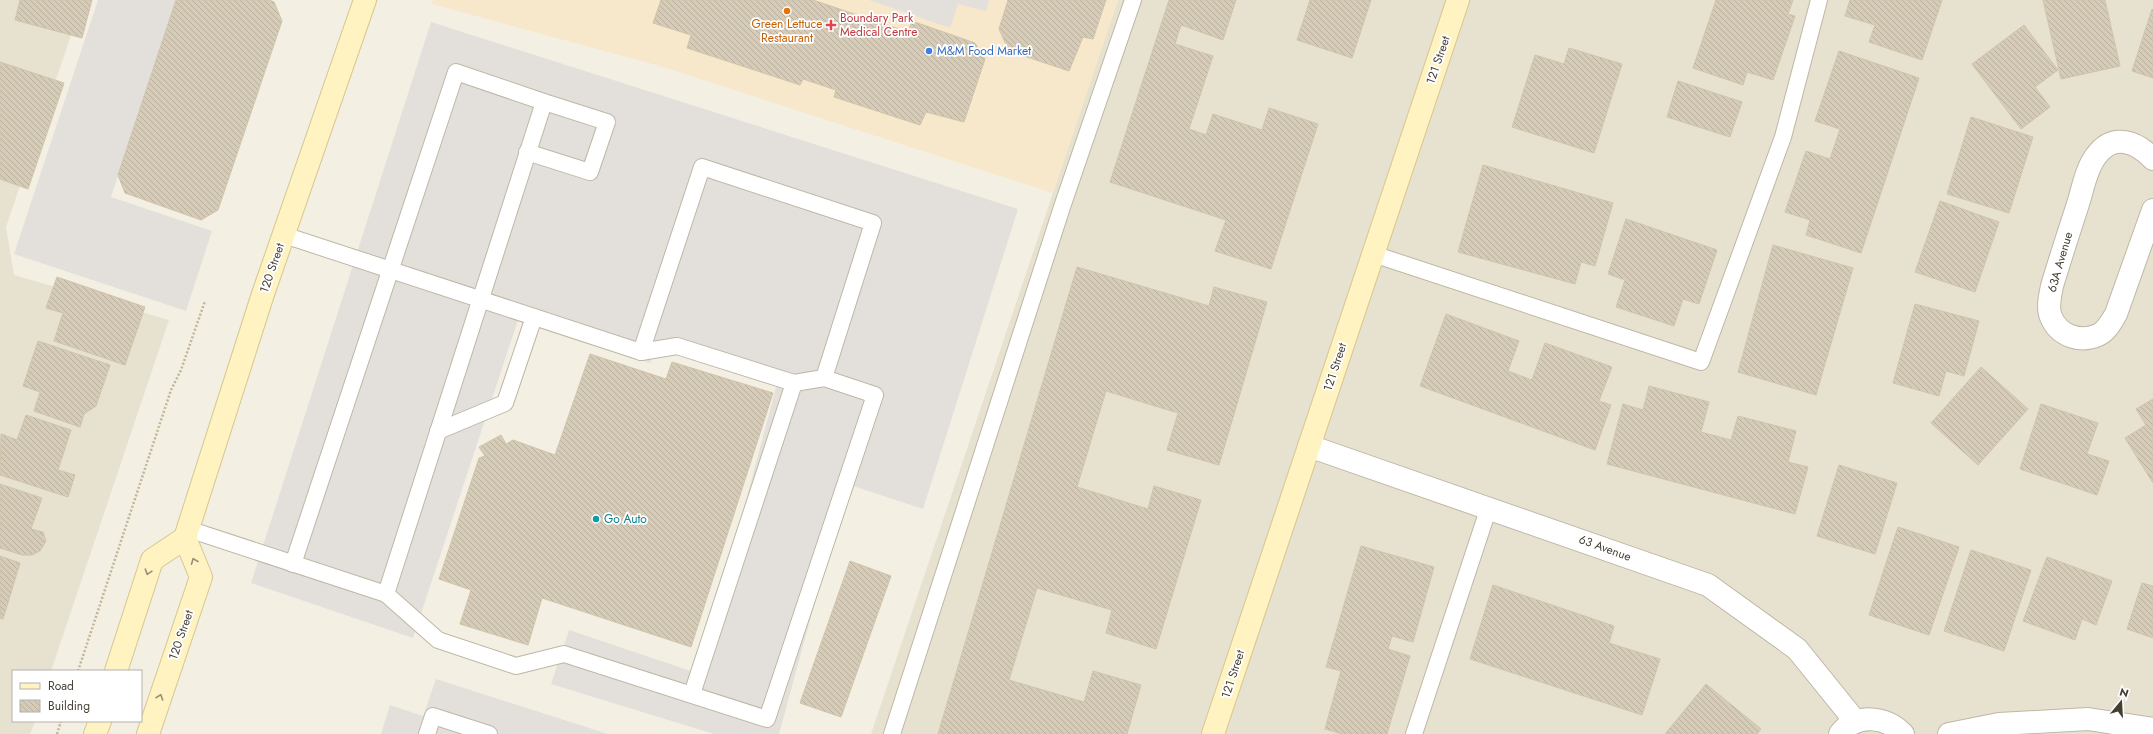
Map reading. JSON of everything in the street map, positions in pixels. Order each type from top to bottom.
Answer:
[{"type":"main road","name":"120 Street","points":[[148,734],[201,577],[187,534],[284,235],[365,0]]},
{"type":"main road","name":"121 Street","points":[[1213,734],[1458,0]]},
{"type":"main road","points":[[116,670],[152,560],[187,534]]},
{"type":"main road","points":[[95,734],[100,722]]},
{"type":"street","name":"63A Avenue","points":[[2153,159],[2145,150],[2135,144],[2121,141],[2109,145],[2097,155],[2093,162],[2087,175],[2052,286],[2049,302],[2050,316],[2056,326],[2066,335],[2082,339],[2098,335],[2107,328],[2116,314],[2153,210]]},
{"type":"street","name":"63 Avenue","points":[[1309,446],[1489,507],[1708,585],[1797,649],[1848,728]]},
{"type":"street","points":[[1848,728],[1868,719],[1881,720],[1893,725],[1903,734]]},
{"type":"street","points":[[1949,734],[1999,724],[2088,719],[2153,729]]},
{"type":"lane","points":[[892,734],[1062,207],[1133,0]]},
{"type":"lane","points":[[1373,254],[1701,362],[1783,137],[1819,0]]},
{"type":"lane","points":[[293,564],[456,72],[606,122],[590,172],[527,152]]},
{"type":"lane","points":[[386,594],[544,102]]},
{"type":"lane","points":[[641,352],[702,167],[873,223],[824,378]]},
{"type":"lane","points":[[187,534],[293,564],[386,594],[438,640],[516,666],[564,654],[768,719],[875,395],[824,378],[794,383],[677,346],[641,352],[284,235]]},
{"type":"lane","points":[[438,431],[505,403],[534,317]]},
{"type":"lane","points":[[692,694],[794,383]]},
{"type":"lane","points":[[1414,734],[1489,507]]},
{"type":"lane","points":[[427,734],[433,716],[489,734]]},
{"type":"path","points":[[78,670],[171,390],[181,370],[205,301]]},
{"type":"path","points":[[57,734],[61,722]]},
{"type":"shaded area","points":[[0,0],[83,0],[6,227],[14,275],[169,320],[51,670],[12,670],[12,722],[35,722],[30,734],[0,734]]},
{"type":"shaded area","points":[[98,0],[176,0],[111,197],[212,231],[186,311],[14,254]]},
{"type":"shaded area","points":[[433,0],[1118,0],[1053,193],[660,66],[432,4]]},
{"type":"shaded area","points":[[869,0],[989,0],[986,11],[958,4],[950,28]]},
{"type":"shaded area","points":[[1118,0],[2153,0],[2153,734],[871,734]]},
{"type":"shaded area","name":"Go Auto","points":[[431,22],[1018,209],[923,509],[847,484],[779,734],[714,734],[551,684],[569,630],[700,674],[778,380],[656,345],[650,363],[519,317],[413,638],[251,583]]},
{"type":"shaded area","points":[[436,679],[608,734],[381,734],[390,705],[423,716]]},
{"type":"building","points":[[20,0],[92,0],[82,38],[15,20]]},
{"type":"building","points":[[176,0],[269,0],[274,2],[282,21],[218,210],[201,220],[125,193],[118,175]]},
{"type":"building","points":[[661,0],[813,0],[908,32],[912,21],[975,43],[985,59],[964,122],[926,112],[920,125],[834,97],[836,90],[803,79],[800,85],[687,48],[691,35],[653,23]]},
{"type":"building","points":[[1008,0],[1106,0],[1093,39],[1083,37],[1069,71],[1009,51],[999,29]]},
{"type":"building","points":[[1169,0],[1236,0],[1223,40],[1181,25],[1175,44],[1213,56],[1189,129],[1206,135],[1213,114],[1262,130],[1269,108],[1318,124],[1271,269],[1215,251],[1226,220],[1110,182]]},
{"type":"building","points":[[1310,0],[1371,0],[1352,58],[1297,40]]},
{"type":"building","points":[[1716,0],[1793,0],[1788,14],[1795,16],[1773,80],[1747,72],[1743,85],[1693,68]]},
{"type":"building","points":[[1850,0],[1942,0],[1922,60],[1869,42],[1875,25],[1845,16]]},
{"type":"building","points":[[2043,0],[2105,0],[2120,66],[2061,79]]},
{"type":"building","points":[[2152,9],[2153,10],[2153,78],[2132,71]]},
{"type":"building","points":[[2024,25],[2058,70],[2035,87],[2050,107],[2021,129],[1972,64]]},
{"type":"building","points":[[1569,48],[1622,64],[1594,153],[1512,127],[1535,55],[1564,64]]},
{"type":"building","points":[[1839,51],[1919,78],[1861,253],[1806,235],[1810,220],[1785,212],[1806,151],[1830,159],[1840,129],[1815,121]]},
{"type":"building","points":[[0,62],[64,83],[28,189],[0,179]]},
{"type":"building","points":[[1678,81],[1742,102],[1730,137],[1667,117]]},
{"type":"building","points":[[1971,117],[2033,137],[2009,213],[1947,194]]},
{"type":"building","points":[[1483,165],[1613,203],[1595,266],[1581,262],[1575,284],[1458,252]]},
{"type":"building","points":[[1940,201],[1999,222],[1975,292],[1915,272]]},
{"type":"building","points":[[1626,219],[1717,250],[1699,304],[1683,299],[1674,326],[1616,307],[1625,280],[1608,274]]},
{"type":"building","points":[[1773,245],[1853,268],[1816,395],[1738,372]]},
{"type":"building","points":[[1077,267],[1209,306],[1214,287],[1267,302],[1219,465],[1167,450],[1178,413],[1106,391],[1077,487],[1148,509],[1154,486],[1201,500],[1156,649],[1106,633],[1112,610],[1037,588],[1009,680],[1084,702],[1093,671],[1141,685],[1127,734],[938,734]]},
{"type":"building","points":[[57,277],[145,307],[125,365],[54,341],[63,313],[46,308]]},
{"type":"building","points":[[1915,304],[1979,321],[1964,376],[1946,371],[1939,396],[1893,383]]},
{"type":"building","points":[[1446,314],[1519,341],[1508,371],[1532,380],[1545,343],[1612,367],[1599,401],[1611,405],[1595,450],[1420,386]]},
{"type":"building","points":[[38,341],[110,365],[96,406],[84,414],[80,427],[34,411],[40,392],[23,386]]},
{"type":"building","name":"Go Auto","points":[[590,354],[666,379],[672,362],[773,393],[691,647],[542,598],[528,645],[460,624],[471,590],[439,579],[479,458],[485,456],[479,447],[501,435],[506,444],[513,440],[555,455]]},
{"type":"building","points":[[1981,367],[2028,409],[1978,465],[1931,423]]},
{"type":"building","points":[[1649,386],[1709,402],[1701,432],[1731,440],[1738,416],[1796,431],[1788,462],[1808,467],[1795,514],[1607,464],[1623,404],[1643,410]]},
{"type":"building","points":[[2153,399],[2153,483],[2125,438],[2146,425],[2136,409]]},
{"type":"building","points":[[2041,404],[2098,423],[2087,454],[2109,461],[2097,495],[2020,469]]},
{"type":"building","points":[[26,415],[71,430],[58,470],[75,475],[68,497],[0,475],[1,434],[17,440]]},
{"type":"building","points":[[1839,465],[1897,483],[1875,554],[1817,536]]},
{"type":"building","points":[[0,484],[42,498],[31,529],[43,532],[46,541],[40,551],[32,555],[22,555],[0,548]]},
{"type":"building","points":[[1898,527],[1959,547],[1929,635],[1869,615]]},
{"type":"building","points":[[1361,546],[1434,567],[1413,642],[1392,636],[1388,649],[1410,656],[1387,734],[1342,734],[1325,729],[1341,671],[1326,667]]},
{"type":"building","points":[[1971,550],[2031,570],[2004,651],[1944,631]]},
{"type":"building","points":[[0,556],[20,563],[3,619],[0,618]]},
{"type":"building","points":[[2047,557],[2112,581],[2096,625],[2082,619],[2075,640],[2023,621]]},
{"type":"building","points":[[850,561],[891,576],[841,717],[800,703]]},
{"type":"building","points":[[2142,583],[2153,586],[2153,638],[2127,629]]},
{"type":"building","points":[[1493,585],[1614,626],[1609,643],[1660,659],[1642,715],[1470,659]]},
{"type":"building","points":[[1706,684],[1761,729],[1757,734],[1665,734]]},
{"type":"place","name":"Green Lettuce Restaurant","points":[[787,11]]},
{"type":"place","name":"Boundary Park Medical Centre","points":[[831,25]]},
{"type":"place","name":"M&M Food Market","points":[[929,51]]},
{"type":"place","name":"Go Auto","points":[[596,519]]}]
